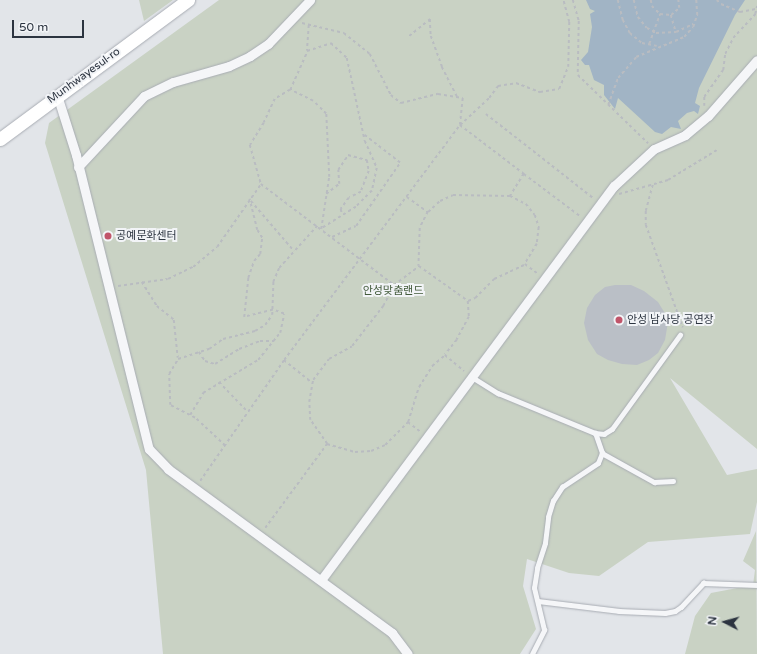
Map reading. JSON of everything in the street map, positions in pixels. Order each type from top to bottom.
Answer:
[{"type":"street","name":"Munhwayesul-ro","points":[[0,139],[57,95],[188,0]]},
{"type":"street","points":[[78,167],[144,96],[173,82],[229,66],[250,56],[268,44],[310,0]]},
{"type":"street","points":[[321,580],[600,205],[624,176],[654,149],[685,135],[706,118],[757,60]]},
{"type":"street","points":[[57,95],[78,167],[149,449],[168,469],[392,633],[408,654]]},
{"type":"lane","points":[[472,377],[498,393],[595,433],[604,434],[612,429],[680,335]]},
{"type":"lane","points":[[532,654],[544,630],[534,588],[536,568],[545,543],[553,501],[562,487],[598,463],[602,454],[595,433]]},
{"type":"lane","points":[[602,454],[654,482],[673,481]]},
{"type":"lane","points":[[538,601],[618,611],[665,613],[675,612],[682,607],[703,584],[757,585]]},
{"type":"path","points":[[195,488],[284,360],[361,260],[460,125],[489,98],[498,86],[516,83],[540,92],[559,90],[568,66],[569,22],[562,0]]},
{"type":"path","points":[[573,0],[579,22],[578,75],[654,149]]},
{"type":"path","points":[[618,0],[623,20],[630,33],[649,44],[658,47]]},
{"type":"path","points":[[634,0],[638,16],[647,28],[656,33],[676,32],[694,24]]},
{"type":"path","points":[[651,0],[652,6],[660,14],[671,15]]},
{"type":"path","points":[[671,15],[678,8],[678,0]]},
{"type":"path","points":[[608,105],[618,78],[636,57],[684,37],[694,24],[698,10],[696,0]]},
{"type":"path","points":[[717,0],[740,12],[757,8]]},
{"type":"path","points":[[706,118],[704,97],[723,70],[725,54],[733,38],[755,14],[757,8]]},
{"type":"path","points":[[649,44],[660,14]]},
{"type":"path","points":[[671,15],[676,32]]},
{"type":"path","points":[[293,18],[309,26],[344,33],[370,54],[391,96],[401,103],[438,94],[463,98],[460,125]]},
{"type":"path","points":[[409,36],[430,19],[430,36],[457,97]]},
{"type":"path","points":[[309,26],[307,51],[290,90],[275,99],[264,123],[250,145],[261,184],[394,285]]},
{"type":"path","points":[[307,51],[331,44],[347,58],[364,135],[377,168],[372,191],[356,207],[342,214],[321,229]]},
{"type":"path","points":[[290,90],[313,101],[326,114],[329,177],[321,229]]},
{"type":"path","points":[[486,114],[600,205]]},
{"type":"path","points":[[460,125],[588,222]]},
{"type":"path","points":[[332,237],[356,226],[400,163],[364,135]]},
{"type":"path","points":[[617,195],[653,185],[680,175],[717,150]]},
{"type":"path","points":[[326,194],[339,184],[338,170],[348,155],[367,160],[369,171],[361,192],[349,198],[341,209],[342,214]]},
{"type":"path","points":[[510,196],[524,174]]},
{"type":"path","points":[[109,287],[168,279],[193,268],[217,246],[261,184]]},
{"type":"path","points":[[653,185],[646,211],[646,225],[681,320],[683,329],[680,335]]},
{"type":"path","points":[[419,266],[420,228],[428,212],[440,201],[454,195],[510,196],[526,204],[535,215],[539,227],[537,244],[525,264],[494,279],[475,298],[468,301]]},
{"type":"path","points":[[407,197],[428,212]]},
{"type":"path","points":[[249,199],[294,251]]},
{"type":"path","points":[[189,415],[203,393],[219,382],[258,360],[280,333],[284,314],[273,310],[244,317],[248,278],[254,260],[260,254],[262,238],[256,230],[249,199]]},
{"type":"path","points":[[178,359],[209,349],[223,339],[255,332],[265,325],[273,310],[273,282],[279,268],[317,226]]},
{"type":"path","points":[[525,264],[546,278]]},
{"type":"path","points":[[419,266],[394,285],[383,306],[352,346],[329,359],[312,383],[309,402],[310,420],[327,444],[355,452],[371,451],[385,445],[408,422],[419,387],[432,366],[457,340],[469,317],[468,301]]},
{"type":"path","points":[[419,266],[468,301]]},
{"type":"path","points":[[142,282],[158,306],[174,320],[178,359],[169,374],[170,405],[196,418],[225,446]]},
{"type":"path","points":[[199,352],[205,361],[216,364],[239,349],[260,341],[274,341]]},
{"type":"path","points":[[445,354],[472,377]]},
{"type":"path","points":[[284,360],[312,383]]},
{"type":"path","points":[[219,382],[248,412]]},
{"type":"path","points":[[408,422],[427,437]]},
{"type":"path","points":[[259,536],[327,444]]},
{"type":"green space","points":[[139,0],[173,0],[144,21]]},
{"type":"green space","name":"안성맞춤랜드","points":[[219,0],[757,0],[757,449],[670,378],[727,475],[757,469],[757,502],[750,534],[648,542],[599,576],[569,573],[527,559],[523,586],[536,629],[520,654],[163,654],[146,470],[45,143],[49,123]]},
{"type":"green space","points":[[756,531],[757,654],[685,654],[695,616],[711,593],[753,585],[755,570],[743,561]]},
{"type":"water","points":[[586,0],[745,0],[735,15],[699,88],[695,103],[700,106],[698,114],[694,111],[687,113],[678,121],[681,129],[671,127],[662,134],[655,132],[618,98],[615,109],[604,95],[604,85],[594,80],[589,65],[585,65],[581,60],[588,52],[592,27],[590,14],[595,11],[590,9]]},
{"type":"building","points":[[615,285],[631,285],[644,291],[658,302],[666,315],[668,322],[665,340],[658,353],[649,360],[637,365],[622,364],[608,360],[597,354],[588,340],[584,323],[587,308],[595,295],[605,287]]},
{"type":"place","name":"공예문화센터","points":[[108,236]]},
{"type":"place","name":"안성 남사당 공연장","points":[[619,320]]}]
